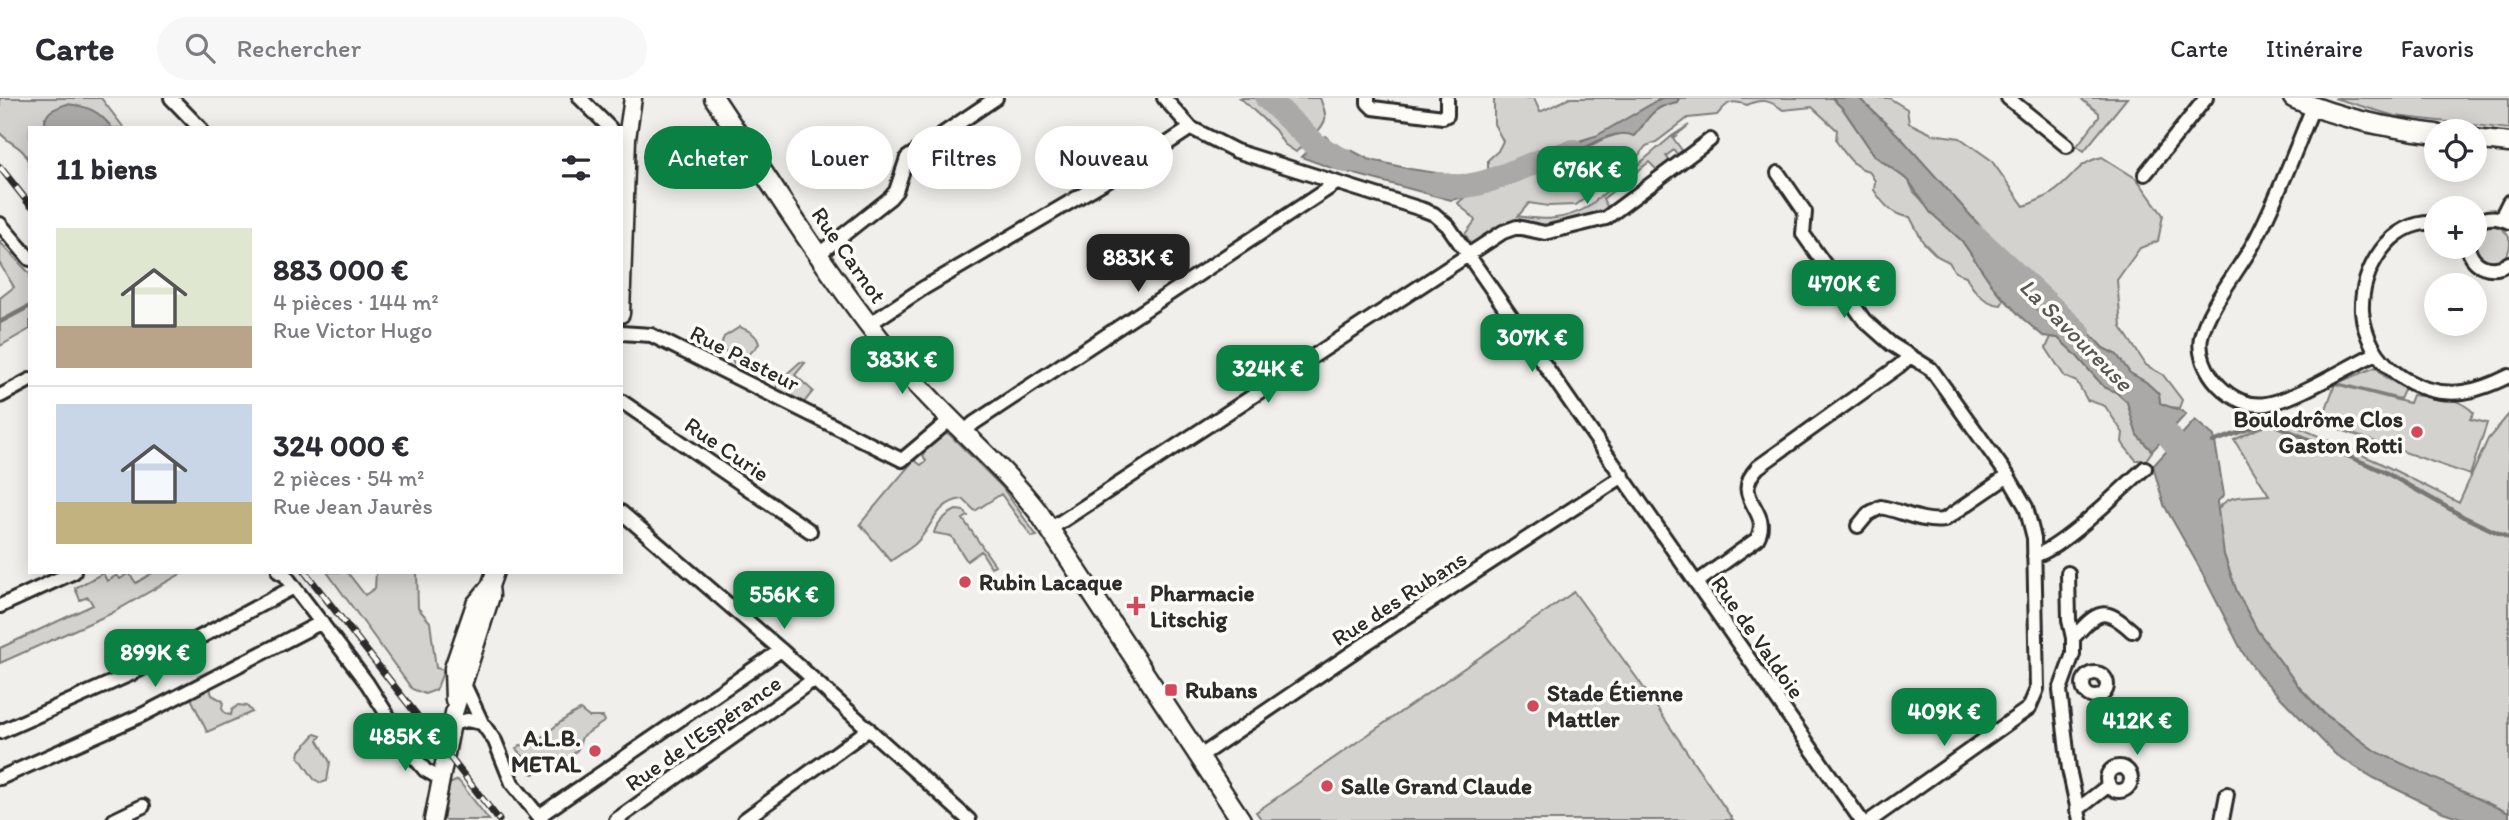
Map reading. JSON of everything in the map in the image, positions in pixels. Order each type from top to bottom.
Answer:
[{"type":"main road","name":"Rue Carnot","points":[[714,98],[819,254],[904,370],[1015,482],[1050,529],[1241,820]]},
{"type":"main road","points":[[2293,98],[2361,122],[2424,132]]},
{"type":"main road","points":[[2487,140],[2509,143]]},
{"type":"street","points":[[171,98],[198,126]]},
{"type":"street","points":[[580,98],[608,126]]},
{"type":"street","points":[[623,196],[624,137],[633,98]]},
{"type":"street","points":[[819,254],[890,198],[896,191],[907,159],[996,98]]},
{"type":"street","points":[[869,325],[906,299],[1191,128],[1164,98]]},
{"type":"street","points":[[1368,98],[1368,103],[1373,108],[1443,117],[1447,115],[1447,98]]},
{"type":"street","points":[[2008,98],[2067,146]]},
{"type":"street","points":[[2145,174],[2206,98]]},
{"type":"street","points":[[2313,107],[2256,239],[2206,322],[2200,346],[2202,356],[2209,373],[2219,385],[2239,400],[2256,405],[2281,401],[2377,353]]},
{"type":"street","name":"Rue de Valdoie","points":[[1191,128],[1236,151],[1434,214],[1448,226],[1860,820]]},
{"type":"street","points":[[1050,529],[1513,227],[1545,233],[1613,215],[1710,141]]},
{"type":"street","points":[[1778,173],[1805,212],[1804,234],[1864,320],[1909,357],[1923,362],[1931,369],[2008,476],[2026,507],[2032,526],[2037,689],[2029,708],[1871,820]]},
{"type":"street","points":[[964,432],[1335,184]]},
{"type":"street","points":[[2487,218],[2505,220],[2509,202]]},
{"type":"street","points":[[2424,223],[2399,233],[2389,241],[2375,260],[2366,284],[2363,321],[2377,353],[2397,375],[2437,392],[2474,390],[2509,376]]},
{"type":"street","points":[[1,227],[28,257]]},
{"type":"street","points":[[2472,259],[2487,268],[2497,269],[2509,263]]},
{"type":"street","name":"Rue Pasteur","points":[[623,333],[651,335],[902,460],[951,419]]},
{"type":"street","points":[[1696,583],[1757,539],[1762,531],[1763,524],[1748,500],[1747,489],[1748,480],[1758,467],[1909,357]]},
{"type":"street","points":[[0,396],[28,381]]},
{"type":"street","name":"Rue Curie","points":[[623,402],[810,531]]},
{"type":"street","points":[[2034,556],[2044,554],[2145,468]]},
{"type":"street","name":"Rue des Rubans","points":[[1199,757],[1365,644],[1623,476]]},
{"type":"street","points":[[1858,526],[1868,513],[1881,507],[1936,521],[1944,520],[2008,476]]},
{"type":"street","points":[[623,514],[781,650],[969,820]]},
{"type":"street","points":[[2068,572],[2073,654],[2062,685],[2069,769],[2078,815]]},
{"type":"street","points":[[0,606],[70,574]]},
{"type":"street","points":[[283,574],[373,693],[414,757],[425,770],[441,779]]},
{"type":"street","points":[[433,820],[453,719],[491,596],[489,583]]},
{"type":"street","points":[[453,719],[453,668],[475,604],[489,583]]},
{"type":"street","points":[[0,732],[134,673],[294,587]]},
{"type":"street","points":[[2073,638],[2092,618],[2108,614],[2115,616],[2132,631]]},
{"type":"street","points":[[0,778],[142,715],[321,622]]},
{"type":"street","points":[[464,684],[482,723],[495,741],[512,783],[540,818],[781,650]]},
{"type":"street","name":"Rue de l'Espérance","points":[[616,820],[813,680]]},
{"type":"street","points":[[2037,689],[2083,684]]},
{"type":"street","points":[[453,719],[482,723]]},
{"type":"street","points":[[744,820],[869,729]]},
{"type":"street","points":[[2078,815],[2109,785]]},
{"type":"street","points":[[2222,820],[2227,794]]},
{"type":"street","points":[[114,820],[143,806]]},
{"type":"shaded area","points":[[0,98],[101,98],[122,126],[110,126],[106,121],[45,118],[45,126],[28,126],[28,162],[24,153],[0,133]]},
{"type":"shaded area","points":[[1240,98],[1320,98],[1325,119],[1313,137],[1303,120],[1288,123],[1288,126],[1307,140],[1296,152],[1284,144],[1275,130]]},
{"type":"shaded area","points":[[1494,98],[1534,98],[1540,112],[1570,98],[1662,98],[1597,136],[1542,155],[1543,164],[1562,160],[1603,139],[1642,127],[1656,110],[1677,102],[1679,98],[1832,98],[1843,109],[1875,156],[1909,181],[1914,192],[1962,241],[2004,300],[2001,305],[1995,304],[1980,295],[1966,276],[1955,272],[1949,262],[1937,256],[1923,242],[1910,217],[1894,212],[1885,204],[1874,190],[1875,181],[1869,171],[1858,167],[1850,159],[1836,141],[1837,130],[1812,107],[1783,110],[1765,101],[1747,105],[1733,102],[1717,115],[1688,118],[1656,142],[1646,146],[1638,156],[1613,177],[1597,185],[1576,205],[1548,206],[1529,203],[1518,216],[1554,218],[1571,215],[1588,207],[1672,136],[1689,125],[1673,138],[1684,153],[1679,157],[1674,150],[1666,156],[1671,163],[1660,173],[1649,162],[1603,199],[1609,210],[1545,227],[1508,222],[1472,245],[1465,234],[1475,221],[1458,203],[1465,197],[1471,178],[1488,174],[1488,160],[1498,151],[1503,141],[1494,124]]},
{"type":"shaded area","points":[[1859,98],[1889,98],[1907,109],[1909,123],[1932,134],[1960,138],[1991,160],[2024,206],[2052,193],[2083,165],[2102,157],[2137,179],[2163,215],[2158,241],[2140,248],[2117,280],[2121,327],[2146,365],[2163,375],[2182,400],[2179,408],[2160,403],[2159,394],[2130,373],[2117,355],[2103,348],[2066,308],[2041,315],[2003,275],[1997,245],[1901,138]]},
{"type":"shaded area","points":[[2080,98],[2127,98],[2084,151],[2077,146],[2099,117],[2099,113]]},
{"type":"shaded area","points":[[2334,98],[2509,98],[2509,129],[2487,126],[2487,119],[2424,119],[2395,116]]},
{"type":"shaded area","points":[[2487,227],[2499,227],[2509,237],[2509,251],[2505,257],[2492,262],[2482,259],[2487,259]]},
{"type":"shaded area","points":[[0,242],[28,272],[28,330],[0,346],[0,298],[14,287],[0,264]]},
{"type":"shaded area","points":[[740,327],[754,335],[759,344],[741,363],[734,363],[721,345],[724,337]]},
{"type":"shaded area","points":[[2051,337],[2058,338],[2104,387],[2116,392],[2127,402],[2137,435],[2152,451],[2146,460],[2136,460],[2125,447],[2122,442],[2123,433],[2105,406],[2087,400],[2077,382],[2065,377],[2046,348]]},
{"type":"shaded area","points":[[800,362],[805,363],[795,375],[813,391],[802,405],[798,405],[795,400],[782,396],[776,390],[778,382]]},
{"type":"shaded area","points":[[2376,367],[2386,378],[2405,388],[2400,399],[2337,383]]},
{"type":"shaded area","name":"Boulodrôme Clos Gaston Rotti","points":[[2335,384],[2409,403],[2412,395],[2446,398],[2467,407],[2474,413],[2470,419],[2487,423],[2470,475],[2321,423]]},
{"type":"shaded area","points":[[2509,414],[2509,816],[2375,751],[2324,713],[2299,687],[2257,630],[2237,592],[2224,555],[2209,525],[2220,506],[2232,498],[2269,495],[2234,440],[2257,429],[2282,420],[2378,462],[2459,503],[2488,439]]},
{"type":"shaded area","points":[[944,433],[949,434],[1002,487],[1037,536],[1032,537],[1001,494],[975,511],[963,499],[940,510],[921,538],[891,561],[860,524],[914,460],[921,465],[926,461],[922,453]]},
{"type":"shaded area","points":[[956,510],[964,511],[968,516],[963,519],[995,565],[991,567],[981,551],[967,561],[951,536],[934,533],[942,519]]},
{"type":"shaded area","points":[[101,574],[107,581],[117,575],[120,579],[130,574],[136,583],[151,574],[180,574],[110,614],[0,663],[0,648],[93,605],[88,597],[80,600],[75,588]]},
{"type":"shaded area","points":[[328,574],[349,574],[365,595],[375,588],[376,574],[417,574],[418,608],[430,622],[436,668],[444,670],[436,690],[425,694],[412,689]]},
{"type":"shaded area","name":"Stade Étienne Mattler","points":[[1574,592],[1639,681],[1733,820],[1262,820],[1256,812]]},
{"type":"shaded area","points":[[204,687],[210,688],[212,695],[223,701],[222,709],[226,714],[231,715],[238,705],[247,706],[252,712],[207,732],[190,696]]},
{"type":"shaded area","points":[[580,710],[589,717],[603,717],[605,721],[582,737],[578,749],[567,762],[558,765],[550,763],[534,774],[529,772],[524,757],[516,749],[520,745],[531,746],[560,722]]},
{"type":"shaded area","points":[[315,734],[321,736],[318,740],[330,762],[327,781],[321,783],[314,779],[299,757],[300,751]]},
{"type":"shaded area","points":[[458,780],[489,820],[443,820],[449,784]]},
{"type":"water","points":[[1662,98],[1679,98],[1677,102],[1656,110],[1634,136],[1608,136],[1565,158],[1543,164],[1542,155],[1550,147],[1568,146],[1596,136]]},
{"type":"water","points":[[1832,98],[1859,98],[1901,138],[1997,245],[2003,275],[2041,314],[2066,308],[2103,348],[2117,355],[2130,373],[2159,394],[2160,403],[2186,414],[2152,451],[2137,435],[2127,402],[2116,392],[2104,387],[2058,338],[2043,336],[2022,318],[1995,289],[1962,241],[1930,212],[1909,181],[1875,156],[1843,109]]},
{"type":"water","points":[[67,104],[81,106],[92,110],[110,126],[45,126],[48,114]]},
{"type":"water","points":[[1325,136],[1339,149],[1351,150],[1368,159],[1410,169],[1471,178],[1465,197],[1451,200],[1301,157]]},
{"type":"water","points":[[2195,420],[2214,436],[2224,495],[2217,502],[2224,555],[2237,592],[2257,630],[2299,687],[2323,713],[2375,751],[2509,813],[2509,820],[2467,820],[2443,812],[2374,778],[2336,755],[2259,675],[2243,653],[2164,505],[2153,466]]},
{"type":"waterway","name":"La Savoureuse","points":[[1267,98],[1317,146],[1345,161]]},
{"type":"waterway","name":"La Savoureuse","points":[[1438,184],[1476,184],[1574,151]]},
{"type":"waterway","name":"La Savoureuse","points":[[1975,236],[2079,333]]},
{"type":"waterway","points":[[0,322],[28,307]]},
{"type":"waterway","name":"La Savoureuse","points":[[2148,409],[2182,453],[2184,473]]},
{"type":"waterway","points":[[2213,442],[2268,422],[2383,471],[2464,517],[2509,538]]},
{"type":"railway","points":[[0,167],[28,202]]},
{"type":"railway","points":[[307,574],[499,820]]},
{"type":"place","name":"Boulodrôme Clos Gaston Rotti","points":[[2417,432]]},
{"type":"place","name":"Rubin Lacaque","points":[[965,582]]},
{"type":"place","name":"Pharmacie Litschig","points":[[1136,606]]},
{"type":"place","name":"Rubans","points":[[1171,690]]},
{"type":"place","name":"Stade Étienne Mattler","points":[[1533,706]]},
{"type":"place","name":"A.L.B. METAL","points":[[595,751]]},
{"type":"place","name":"Salle Grand Claude","points":[[1327,786]]}]
